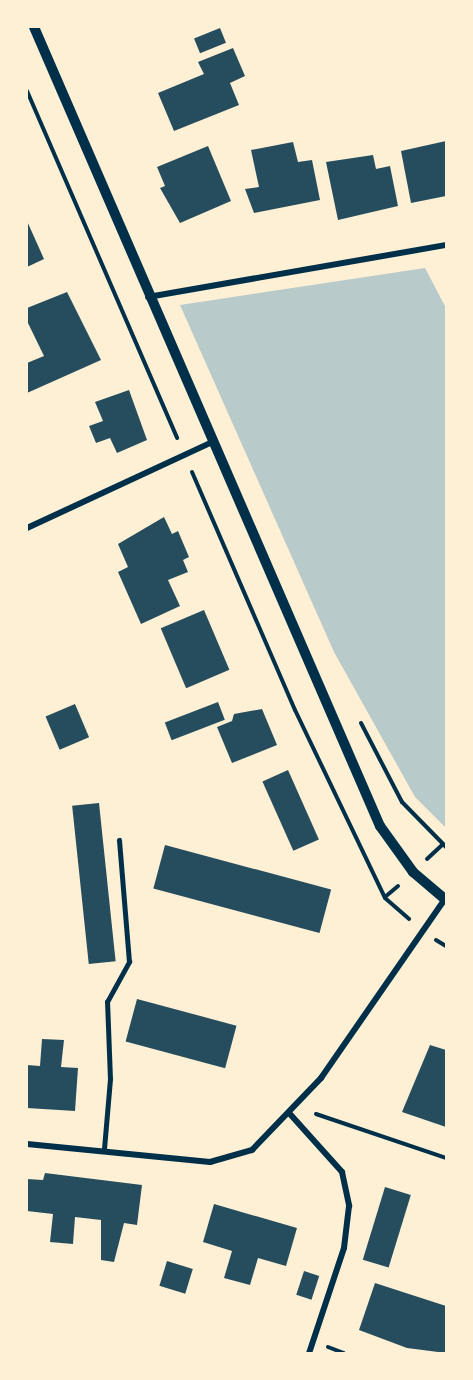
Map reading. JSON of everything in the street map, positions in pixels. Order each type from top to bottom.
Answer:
[{"type":"street","points":[[27,1143],[104,1149],[210,1162],[252,1150],[290,1114],[426,933],[446,899],[413,872],[380,826],[148,297],[34,27]]},
{"type":"street","points":[[148,297],[446,245]]},
{"type":"street","points":[[27,528],[186,458],[212,442]]},
{"type":"street","points":[[290,1114],[342,1172],[349,1206],[344,1248],[309,1353]]},
{"type":"lane","points":[[104,1149],[110,1079],[107,1002],[129,962],[119,840]]},
{"type":"path","points":[[27,91],[295,710],[385,898],[426,933]]},
{"type":"path","points":[[290,1114],[318,1114],[446,1158]]},
{"type":"shaded area","points":[[425,268],[446,308],[446,828],[415,797],[334,652],[180,305]]},
{"type":"building","points":[[220,28],[226,43],[200,53],[194,38]]},
{"type":"building","points":[[233,48],[245,76],[230,83],[239,105],[174,131],[158,93],[204,74],[198,62]]},
{"type":"building","points":[[446,141],[446,196],[411,203],[401,151]]},
{"type":"building","points":[[293,142],[298,162],[312,160],[320,200],[254,213],[245,189],[259,187],[251,150]]},
{"type":"building","points":[[208,146],[231,201],[180,223],[160,188],[165,186],[157,167]]},
{"type":"building","points":[[373,155],[376,169],[390,166],[398,206],[338,220],[326,162]]},
{"type":"building","points":[[27,221],[44,259],[27,267]]},
{"type":"building","points":[[67,292],[101,360],[27,393],[27,363],[44,356],[27,321],[27,308]]},
{"type":"building","points":[[129,390],[147,440],[117,453],[110,438],[96,443],[89,426],[103,421],[95,402]]},
{"type":"building","points":[[164,517],[172,534],[178,531],[189,557],[183,560],[188,572],[168,580],[180,606],[141,624],[118,572],[128,567],[118,544]]},
{"type":"building","points":[[204,610],[229,670],[186,688],[161,628]]},
{"type":"building","points":[[218,702],[225,720],[172,740],[165,722]]},
{"type":"building","points":[[75,704],[89,737],[60,750],[46,717]]},
{"type":"building","points":[[262,709],[277,745],[232,763],[217,727],[232,721],[234,714]]},
{"type":"building","points":[[288,770],[319,839],[293,851],[262,781]]},
{"type":"building","points":[[99,803],[116,961],[89,964],[72,806]]},
{"type":"building","points":[[165,845],[331,890],[319,933],[153,888]]},
{"type":"building","points":[[137,999],[236,1026],[225,1068],[126,1042]]},
{"type":"building","points":[[42,1039],[64,1040],[61,1067],[78,1068],[75,1111],[27,1108],[27,1065],[40,1066]]},
{"type":"building","points":[[430,1045],[446,1050],[446,1127],[402,1112]]},
{"type":"building","points":[[45,1173],[142,1185],[137,1225],[124,1223],[114,1262],[101,1260],[101,1220],[75,1217],[73,1244],[50,1242],[53,1214],[27,1211],[27,1179],[43,1180]]},
{"type":"building","points":[[385,1187],[411,1195],[389,1268],[363,1260]]},
{"type":"building","points":[[214,1204],[297,1228],[286,1266],[258,1258],[250,1285],[224,1278],[232,1251],[203,1242]]},
{"type":"building","points":[[167,1261],[193,1269],[185,1294],[159,1286]]},
{"type":"building","points":[[304,1271],[319,1276],[311,1300],[296,1295]]},
{"type":"building","points":[[375,1283],[446,1306],[446,1353],[407,1348],[359,1330]]}]
